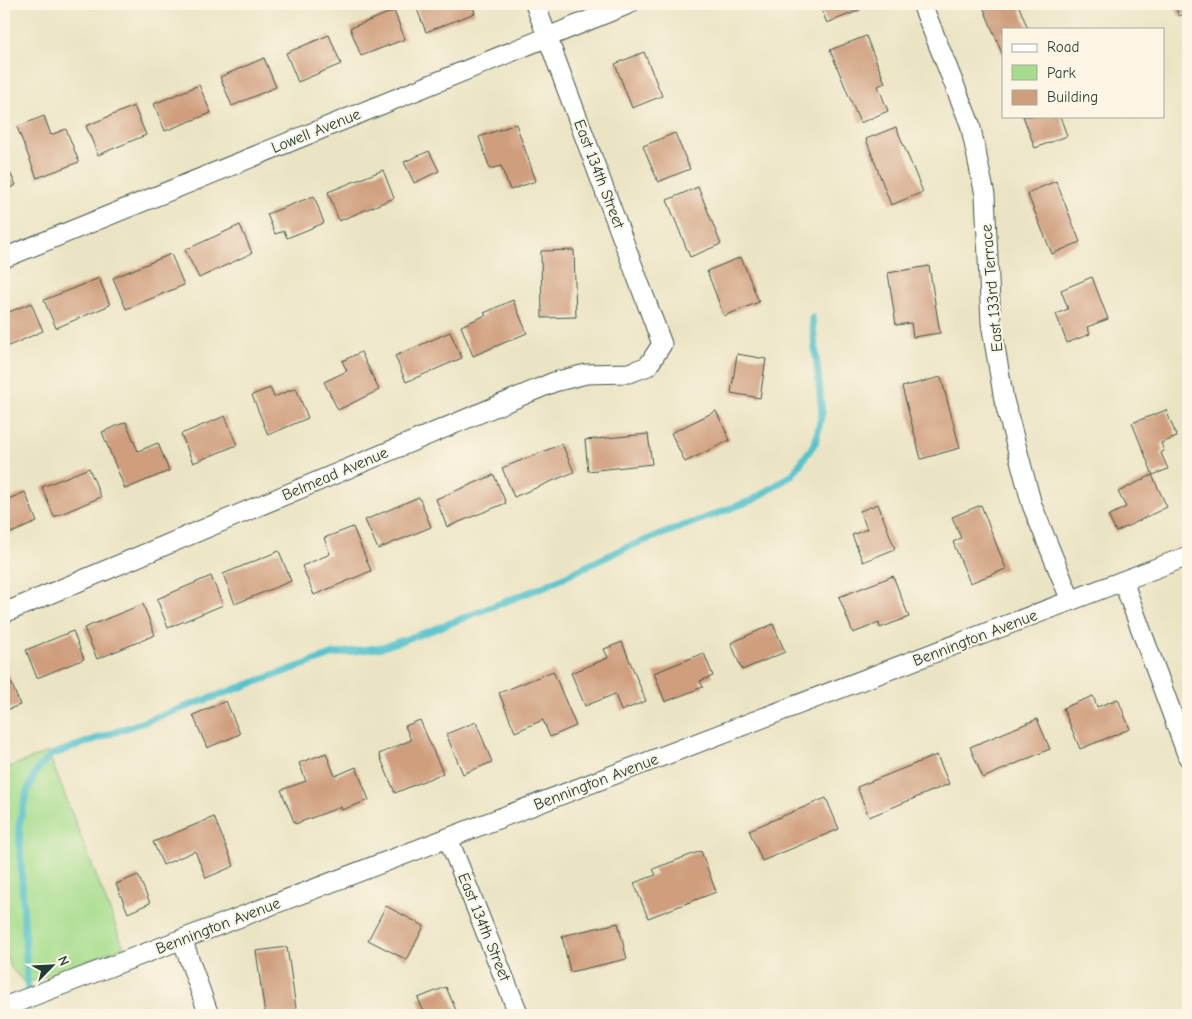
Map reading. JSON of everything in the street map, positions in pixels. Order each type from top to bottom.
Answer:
[{"type":"street","name":"East 134th Street","points":[[535,4],[662,344]]},
{"type":"street","name":"Lowell Avenue","points":[[4,258],[629,4]]},
{"type":"street","name":"East 133rd Terrace","points":[[922,4],[970,124],[985,195],[991,323],[1004,400],[1032,505],[1071,601]]},
{"type":"street","name":"Belmead Avenue","points":[[4,613],[554,382],[586,374],[629,373],[648,366],[662,344]]},
{"type":"street","name":"Bennington Avenue","points":[[5,1002],[182,939],[1188,556]]},
{"type":"street","points":[[1123,581],[1188,757]]},
{"type":"street","name":"East 134th Street","points":[[448,838],[519,1015]]},
{"type":"street","points":[[182,939],[209,1015]]},
{"type":"green space","points":[[48,752],[124,947],[33,981],[23,981],[11,968],[4,949],[4,769]]},
{"type":"building","points":[[415,4],[472,4],[475,13],[426,32]]},
{"type":"building","points":[[819,4],[857,4],[860,10],[827,23]]},
{"type":"building","points":[[982,4],[1018,4],[1028,28],[1002,28],[1002,54]]},
{"type":"building","points":[[1174,4],[1188,4],[1188,12],[1179,16]]},
{"type":"building","points":[[394,11],[405,39],[361,56],[350,28]]},
{"type":"building","points":[[329,35],[341,64],[298,82],[286,53]]},
{"type":"building","points":[[866,36],[885,83],[878,86],[888,111],[860,123],[830,50]]},
{"type":"building","points":[[644,52],[662,96],[632,108],[615,64]]},
{"type":"building","points":[[264,58],[276,87],[232,106],[220,77]]},
{"type":"building","points":[[199,85],[211,113],[165,131],[154,104]]},
{"type":"building","points":[[134,106],[146,135],[98,155],[86,126]]},
{"type":"building","points":[[44,116],[51,135],[66,129],[79,162],[37,178],[17,127]]},
{"type":"building","points":[[1024,118],[1061,118],[1067,136],[1035,148]]},
{"type":"building","points":[[516,124],[536,181],[510,190],[501,166],[490,169],[479,137]]},
{"type":"building","points":[[896,127],[923,192],[891,205],[866,139]]},
{"type":"building","points":[[675,133],[690,169],[658,182],[643,146]]},
{"type":"building","points":[[429,151],[439,171],[414,183],[404,162]]},
{"type":"building","points":[[4,160],[16,185],[4,191]]},
{"type":"building","points":[[383,170],[394,198],[339,221],[328,192]]},
{"type":"building","points":[[1056,181],[1080,242],[1052,254],[1027,193]]},
{"type":"building","points":[[698,187],[721,244],[690,257],[667,200]]},
{"type":"building","points":[[314,196],[324,223],[287,238],[284,231],[275,234],[267,214]]},
{"type":"building","points":[[240,225],[252,253],[199,278],[185,250]]},
{"type":"building","points":[[574,250],[576,317],[542,318],[541,251]]},
{"type":"building","points":[[171,254],[184,285],[126,309],[113,278]]},
{"type":"building","points":[[741,257],[759,302],[724,316],[707,271]]},
{"type":"building","points":[[929,266],[940,333],[913,337],[911,323],[896,325],[888,273]]},
{"type":"building","points":[[1092,277],[1108,319],[1087,327],[1090,334],[1067,343],[1056,314],[1068,309],[1061,290]]},
{"type":"building","points":[[99,278],[110,305],[56,328],[44,300]]},
{"type":"building","points":[[513,300],[527,333],[473,356],[461,326]]},
{"type":"building","points":[[31,303],[43,331],[4,348],[4,314]]},
{"type":"building","points":[[450,332],[462,358],[406,382],[395,356]]},
{"type":"building","points":[[361,352],[379,390],[338,410],[324,382],[347,371],[342,361]]},
{"type":"building","points":[[737,354],[766,359],[760,398],[731,393]]},
{"type":"building","points":[[941,377],[960,448],[921,459],[902,387]]},
{"type":"building","points":[[270,388],[274,397],[296,388],[308,418],[268,435],[252,395]]},
{"type":"building","points":[[1166,410],[1177,437],[1161,443],[1164,451],[1161,453],[1168,469],[1153,475],[1132,423]]},
{"type":"building","points":[[716,411],[730,440],[685,462],[671,433]]},
{"type":"building","points":[[225,416],[237,445],[193,463],[181,434]]},
{"type":"building","points":[[126,422],[138,451],[158,443],[169,471],[125,489],[102,432]]},
{"type":"building","points":[[648,434],[652,464],[588,471],[585,440]]},
{"type":"building","points":[[562,444],[574,472],[514,497],[502,468]]},
{"type":"building","points":[[89,468],[101,497],[54,517],[42,487]]},
{"type":"building","points":[[494,475],[506,503],[447,527],[436,499]]},
{"type":"building","points":[[1152,475],[1167,507],[1116,532],[1108,516],[1126,507],[1118,492]]},
{"type":"building","points":[[25,492],[37,522],[4,536],[4,501]]},
{"type":"building","points":[[419,497],[431,527],[378,549],[365,520]]},
{"type":"building","points":[[878,504],[895,549],[863,562],[852,535],[867,529],[860,511]]},
{"type":"building","points":[[981,505],[1006,569],[970,583],[953,542],[961,538],[952,517]]},
{"type":"building","points":[[353,527],[371,571],[314,595],[302,566],[330,554],[324,538]]},
{"type":"building","points":[[279,551],[291,581],[235,604],[223,574]]},
{"type":"building","points":[[211,576],[223,605],[168,628],[157,599]]},
{"type":"building","points":[[893,576],[909,617],[880,628],[879,623],[853,633],[839,597]]},
{"type":"building","points":[[143,604],[155,635],[97,659],[84,628]]},
{"type":"building","points":[[773,624],[785,652],[742,670],[731,643]]},
{"type":"building","points":[[73,631],[84,659],[37,678],[26,650]]},
{"type":"building","points":[[622,642],[646,701],[621,711],[615,694],[585,706],[571,673],[608,658],[604,649]]},
{"type":"building","points":[[704,653],[713,676],[700,681],[703,687],[665,702],[654,673]]},
{"type":"building","points":[[4,664],[20,705],[4,711]]},
{"type":"building","points":[[553,671],[576,726],[550,737],[543,720],[515,732],[499,693]]},
{"type":"building","points":[[1093,696],[1097,707],[1118,699],[1130,729],[1080,749],[1063,708]]},
{"type":"building","points":[[226,701],[240,734],[207,748],[193,715]]},
{"type":"building","points":[[1037,719],[1050,749],[983,778],[970,747]]},
{"type":"building","points":[[420,720],[443,773],[395,793],[379,754],[411,740],[405,726]]},
{"type":"building","points":[[476,722],[492,762],[463,774],[446,734]]},
{"type":"building","points":[[326,753],[335,776],[356,767],[369,800],[342,810],[341,807],[295,824],[281,790],[306,781],[299,763]]},
{"type":"building","points":[[937,755],[949,784],[869,817],[857,787]]},
{"type":"building","points":[[826,798],[839,829],[762,861],[749,830]]},
{"type":"building","points":[[214,817],[234,866],[206,878],[195,851],[163,865],[153,842]]},
{"type":"building","points":[[701,851],[716,892],[648,918],[634,883],[656,875],[653,869]]},
{"type":"building","points":[[138,875],[150,903],[128,913],[116,884]]},
{"type":"building","points":[[386,906],[424,926],[407,960],[368,940]]},
{"type":"building","points":[[618,923],[627,959],[570,972],[562,936]]},
{"type":"building","points":[[287,947],[297,1015],[265,1015],[256,951]]},
{"type":"building","points":[[446,987],[458,1015],[425,1015],[418,998]]},
{"type":"waterway","points":[[29,1015],[19,826],[26,794],[36,771],[51,755],[334,654],[383,647],[430,631],[545,586],[625,548],[753,500],[792,475],[815,443],[822,413],[812,318]]}]
